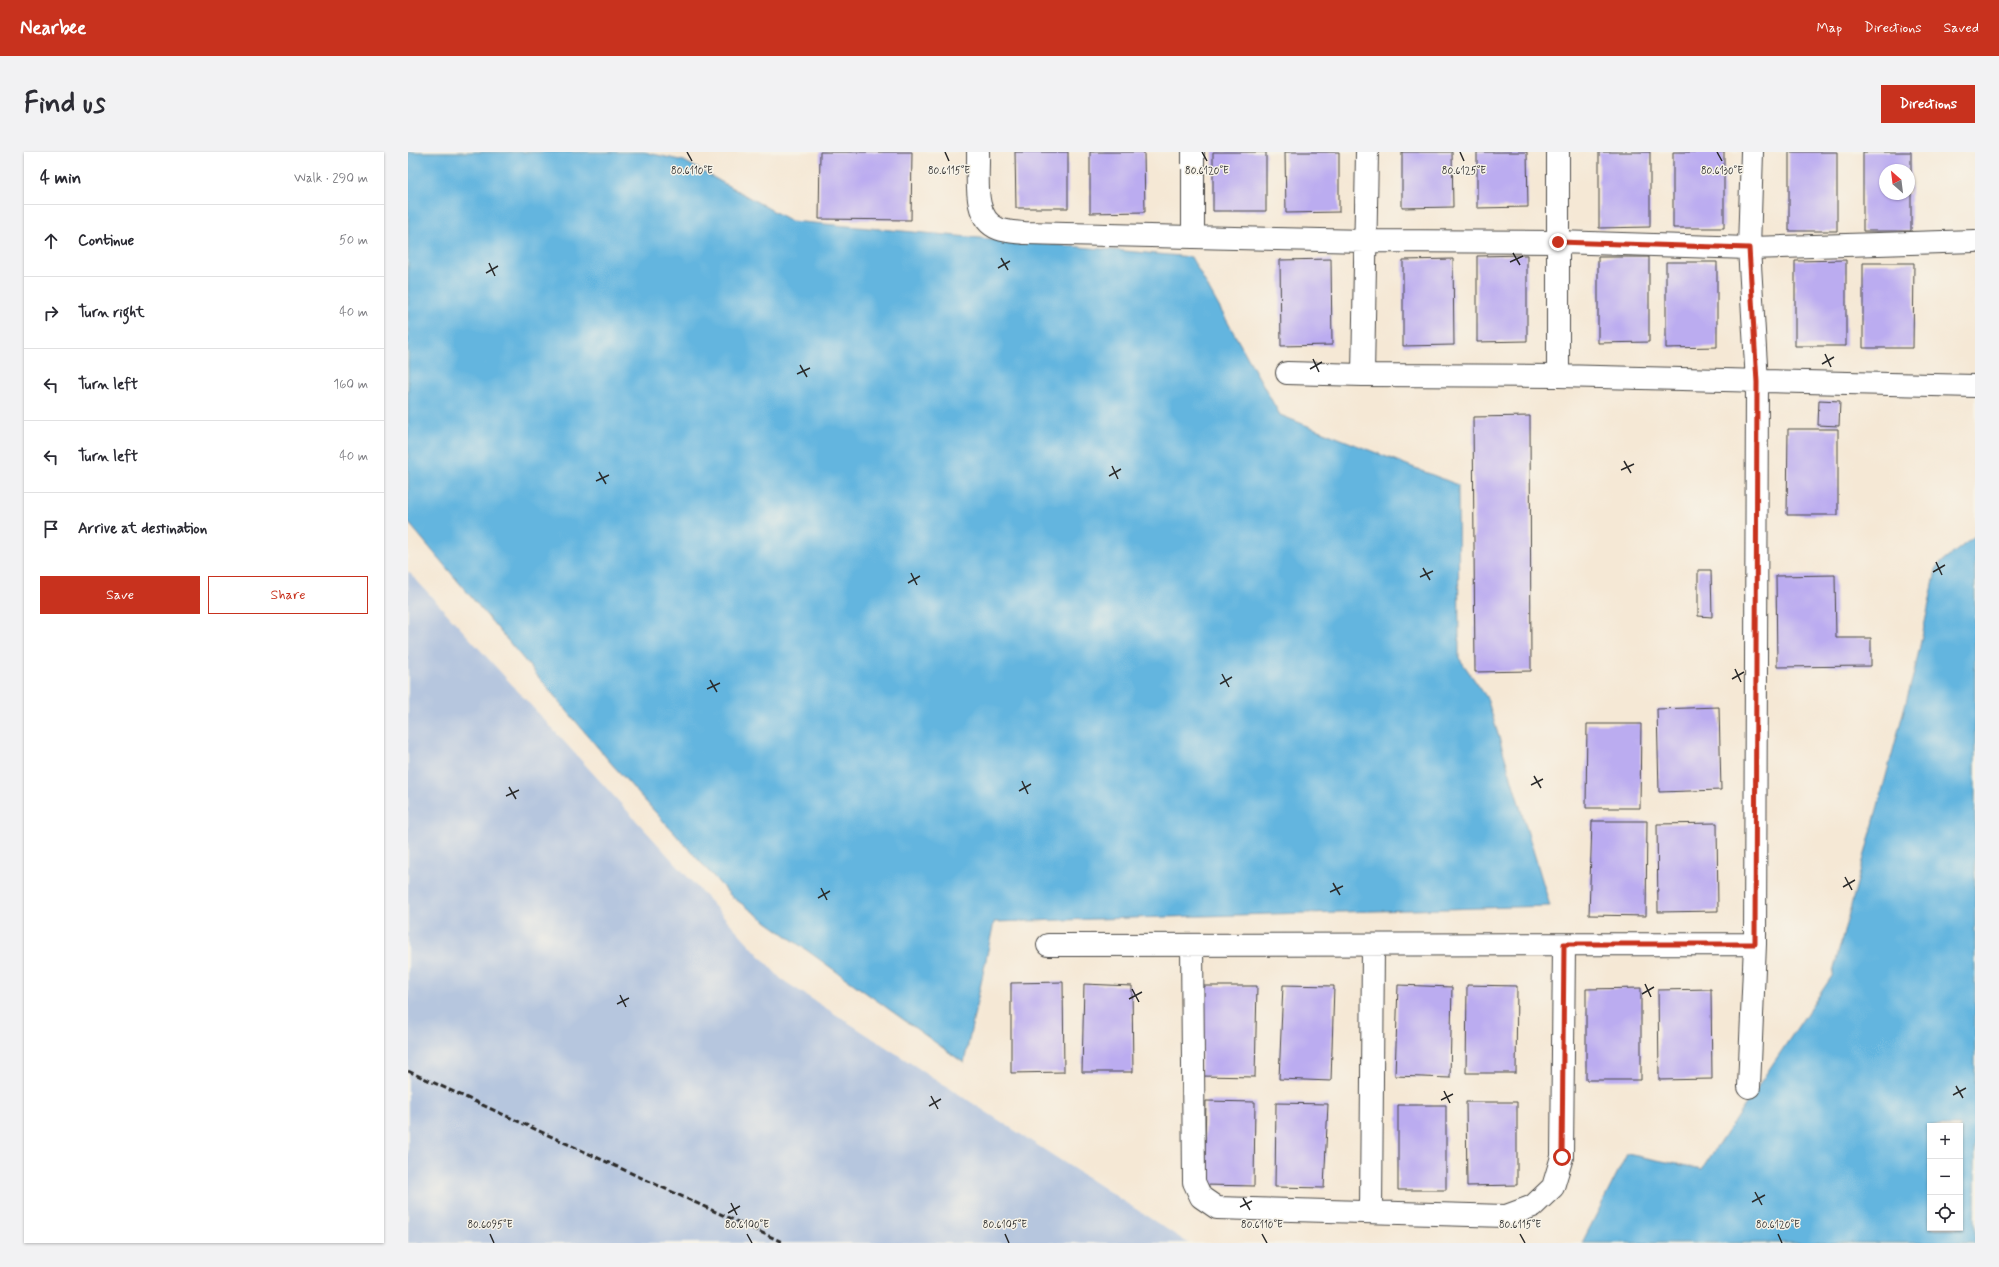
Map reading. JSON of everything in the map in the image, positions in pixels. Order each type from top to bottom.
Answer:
[{"type":"street","points":[[978,152],[979,201],[985,219],[998,229],[1024,234],[1193,236],[1365,241],[1558,242],[1749,248],[1975,241]]},
{"type":"street","points":[[1192,152],[1193,236]]},
{"type":"street","points":[[1363,375],[1367,152]]},
{"type":"street","points":[[1558,152],[1558,376]]},
{"type":"street","points":[[1749,1087],[1755,944],[1757,382],[1749,248],[1752,152]]},
{"type":"street","points":[[1287,373],[1558,376],[1757,382],[1975,386]]},
{"type":"street","points":[[1192,945],[1194,1182],[1201,1197],[1216,1208],[1506,1216],[1533,1206],[1552,1187],[1562,1157],[1564,944]]},
{"type":"street","points":[[1048,946],[1755,944]]},
{"type":"street","points":[[1371,1212],[1373,945]]},
{"type":"shaded area","points":[[408,571],[781,979],[1188,1243],[408,1243]]},
{"type":"water","points":[[408,152],[644,152],[684,161],[791,221],[1191,257],[1280,415],[1458,485],[1459,658],[1487,698],[1550,906],[994,922],[964,1063],[731,896],[610,762],[408,522]]},
{"type":"water","points":[[1975,536],[1975,1243],[1582,1243],[1627,1154],[1702,1169],[1832,976],[1915,669],[1937,566]]},
{"type":"building","points":[[820,152],[912,152],[911,220],[819,219]]},
{"type":"building","points":[[1015,152],[1068,152],[1068,208],[1016,208]]},
{"type":"building","points":[[1090,152],[1144,152],[1145,212],[1090,213]]},
{"type":"building","points":[[1213,152],[1266,152],[1266,211],[1213,211]]},
{"type":"building","points":[[1285,152],[1339,152],[1339,212],[1286,213]]},
{"type":"building","points":[[1402,152],[1452,152],[1453,207],[1402,208]]},
{"type":"building","points":[[1477,152],[1527,152],[1528,207],[1477,208]]},
{"type":"building","points":[[1599,152],[1650,152],[1650,227],[1599,228]]},
{"type":"building","points":[[1673,152],[1724,152],[1724,228],[1673,228]]},
{"type":"building","points":[[1789,152],[1837,152],[1837,231],[1789,231]]},
{"type":"building","points":[[1863,152],[1911,152],[1911,164],[1879,164],[1879,200],[1911,200],[1911,231],[1863,231]]},
{"type":"building","points":[[1527,255],[1527,341],[1477,342],[1477,256]]},
{"type":"building","points":[[1598,257],[1649,257],[1649,342],[1598,343]]},
{"type":"building","points":[[1331,259],[1332,345],[1281,346],[1280,260]]},
{"type":"building","points":[[1453,259],[1454,345],[1403,346],[1403,260]]},
{"type":"building","points":[[1846,260],[1846,346],[1795,346],[1795,261]]},
{"type":"building","points":[[1666,262],[1717,262],[1717,347],[1666,348]]},
{"type":"building","points":[[1863,263],[1914,263],[1913,348],[1863,348]]},
{"type":"building","points":[[1819,400],[1840,401],[1839,426],[1818,425]]},
{"type":"building","points":[[1530,416],[1531,671],[1475,672],[1473,417]]},
{"type":"building","points":[[1788,429],[1838,429],[1838,515],[1787,515]]},
{"type":"building","points":[[1698,570],[1711,570],[1712,617],[1698,616]]},
{"type":"building","points":[[1835,575],[1836,638],[1871,638],[1871,666],[1777,667],[1776,576]]},
{"type":"building","points":[[1719,707],[1721,790],[1659,792],[1657,709]]},
{"type":"building","points":[[1587,724],[1641,724],[1640,808],[1586,808]]},
{"type":"building","points":[[1592,821],[1647,821],[1646,916],[1589,915]]},
{"type":"building","points":[[1717,823],[1718,911],[1658,912],[1657,824]]},
{"type":"building","points":[[1063,982],[1064,1072],[1011,1073],[1011,983]]},
{"type":"building","points":[[1084,984],[1132,986],[1133,1072],[1082,1072]]},
{"type":"building","points":[[1283,985],[1334,986],[1331,1081],[1279,1079]]},
{"type":"building","points":[[1398,985],[1452,987],[1450,1078],[1395,1076]]},
{"type":"building","points":[[1467,985],[1517,986],[1516,1073],[1466,1073]]},
{"type":"building","points":[[1204,986],[1257,986],[1255,1077],[1201,1076]]},
{"type":"building","points":[[1641,988],[1641,1080],[1586,1080],[1586,989]]},
{"type":"building","points":[[1711,989],[1712,1079],[1659,1080],[1658,990]]},
{"type":"building","points":[[1206,1101],[1255,1102],[1254,1186],[1204,1185]]},
{"type":"building","points":[[1466,1102],[1517,1102],[1517,1185],[1467,1186]]},
{"type":"building","points":[[1276,1103],[1328,1104],[1324,1188],[1275,1187]]},
{"type":"building","points":[[1398,1105],[1446,1105],[1446,1190],[1398,1190]]},
{"type":"railway","points":[[408,1071],[784,1243]]},
{"type":"route","points":[[1558,242],[1749,248],[1757,382],[1755,944],[1564,944],[1562,1157]]}]
